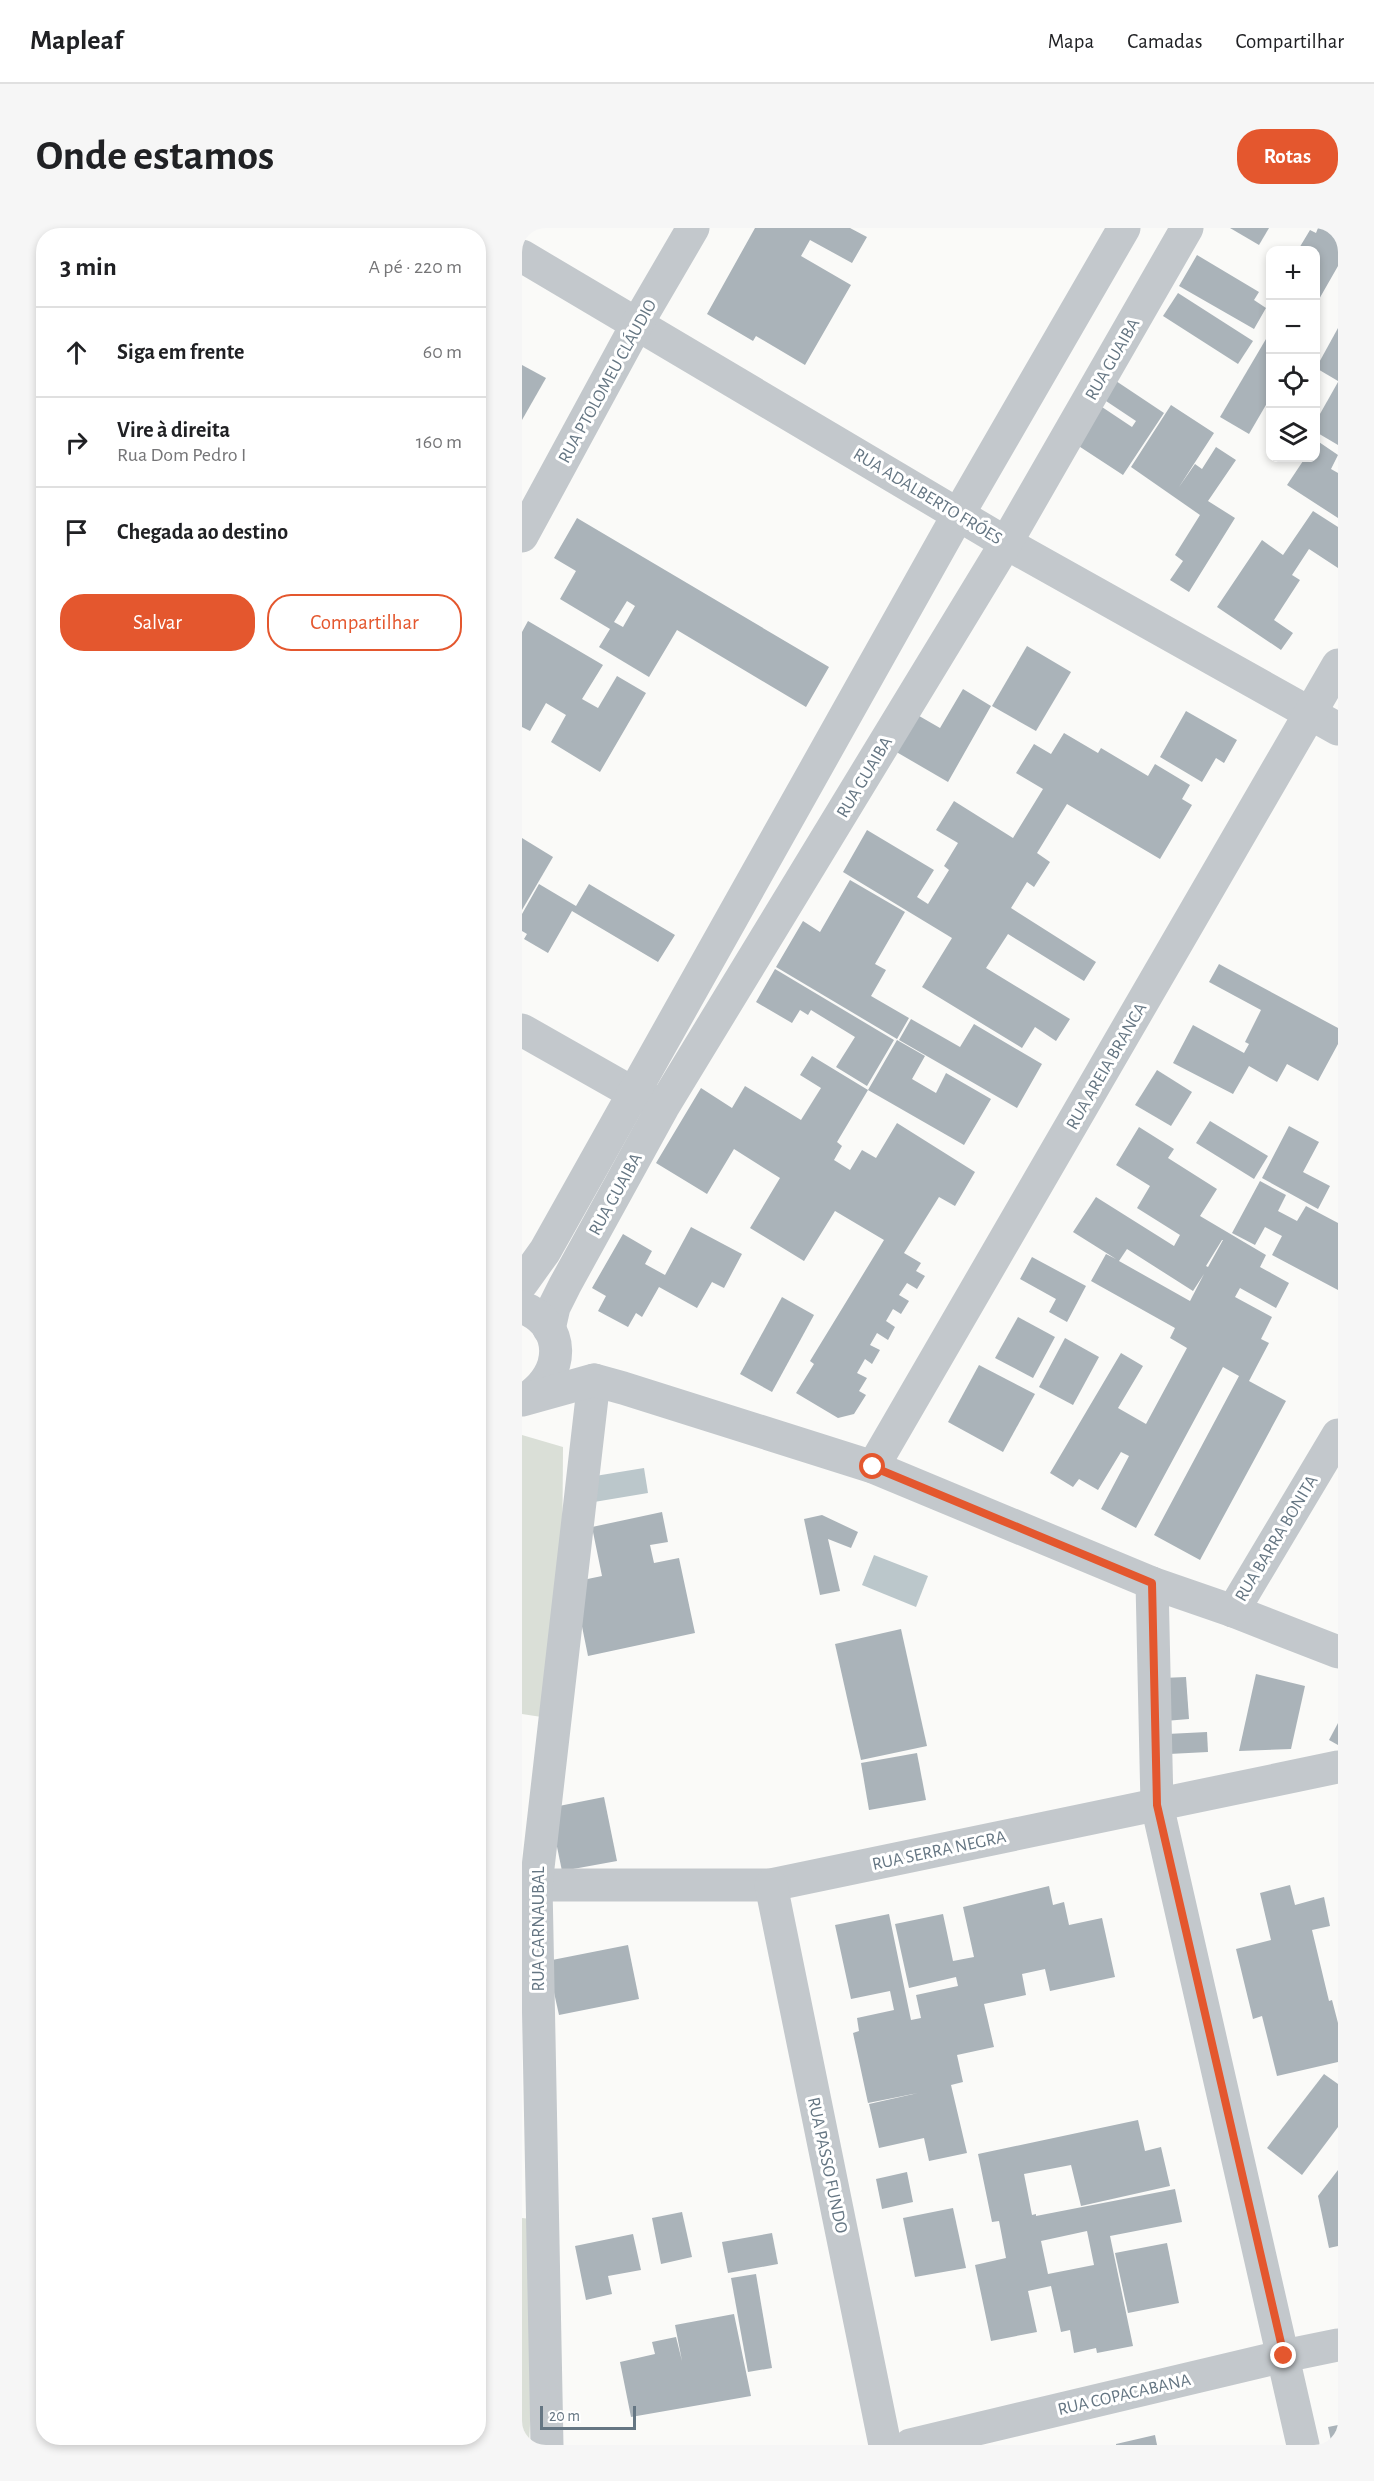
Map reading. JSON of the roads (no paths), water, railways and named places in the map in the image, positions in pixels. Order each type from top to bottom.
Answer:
[{"type":"street","name":"RUA PTOLOMEU CLÁUDIO","points":[[522,536],[637,324],[693,228]]},
{"type":"street","name":"RUA GUAIBA","points":[[522,1283],[545,1251],[958,515],[1124,228]]},
{"type":"street","name":"RUA GUAIBA","points":[[551,1332],[554,1307],[663,1107],[1006,543],[1187,228]]},
{"type":"street","name":"RUA ADALBERTO FRÓES","points":[[522,256],[1006,543],[1324,721]]},
{"type":"street","name":"RUA AREIA BRANCA","points":[[873,1467],[1324,721],[1338,665]]},
{"type":"street","points":[[522,1030],[633,1094],[663,1107]]},
{"type":"street","points":[[522,1307],[532,1311],[544,1321],[594,1380]]},
{"type":"street","points":[[524,1399],[540,1390],[555,1365],[556,1349],[551,1332]]},
{"type":"street","points":[[524,1399],[594,1380],[623,1388],[873,1467],[1152,1583],[1233,1611],[1338,1652]]},
{"type":"street","name":"RUA CARNAUBAL","points":[[547,2445],[536,1885],[594,1380]]},
{"type":"street","name":"RUA BARRA BONITA","points":[[1233,1611],[1338,1435]]},
{"type":"street","points":[[1152,1583],[1157,1805],[1304,2445]]},
{"type":"street","name":"RUA SERRA NEGRA","points":[[536,1885],[771,1885],[1338,1767]]},
{"type":"street","name":"RUA PASSO FUNDO","points":[[771,1885],[885,2445]]},
{"type":"street","name":"RUA COPACABANA","points":[[910,2445],[1338,2345]]}]
